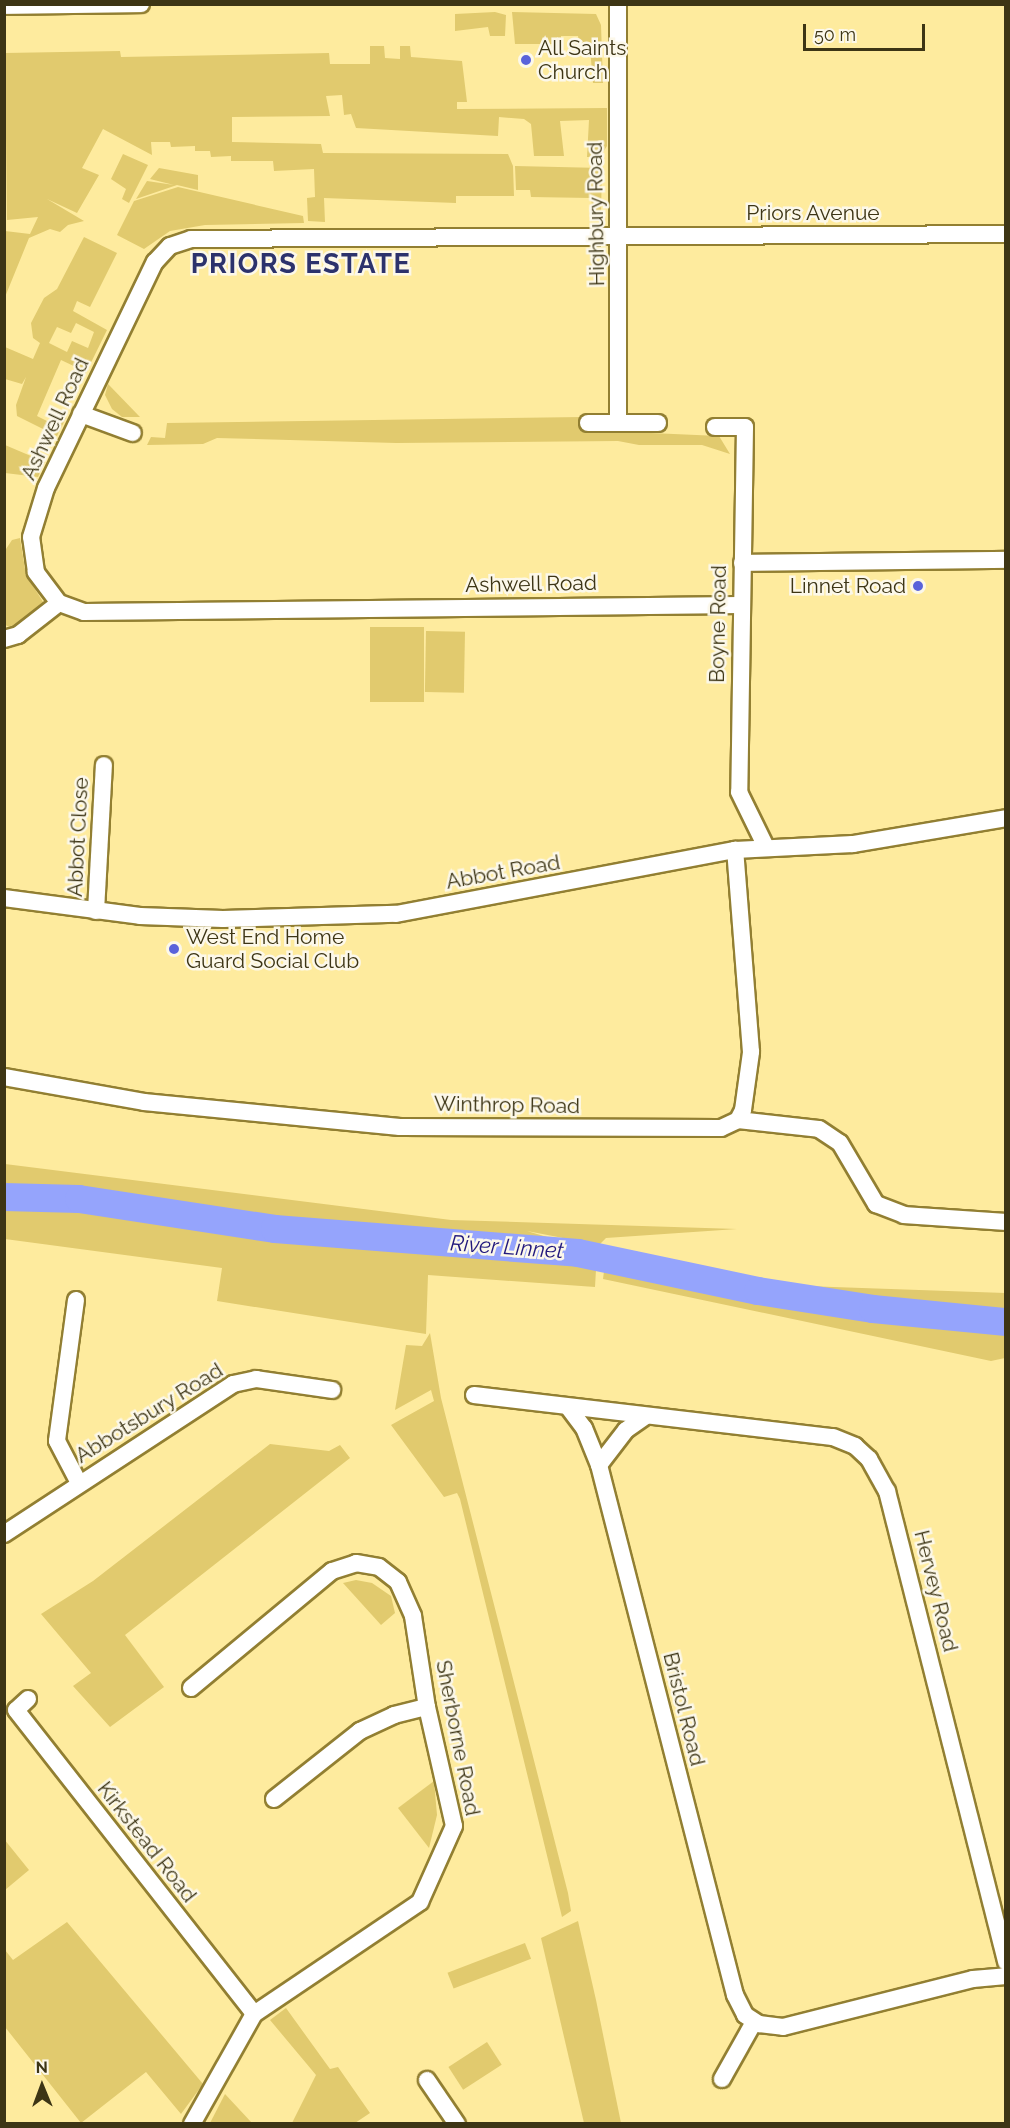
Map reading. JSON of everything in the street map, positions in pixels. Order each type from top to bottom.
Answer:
[{"type":"street","points":[[4,6],[141,4]]},
{"type":"street","name":"Highbury Road","points":[[618,4],[617,162],[621,236],[618,423]]},
{"type":"street","name":"Priors Avenue","points":[[621,236],[1005,234]]},
{"type":"street","name":"Ashwell Road","points":[[621,236],[191,239],[170,246],[154,262],[46,488],[31,537],[36,572],[59,603],[84,612],[740,605]]},
{"type":"street","points":[[81,414],[132,433]]},
{"type":"street","points":[[588,423],[658,423]]},
{"type":"street","name":"Boyne Road","points":[[715,427],[745,427],[740,605],[739,792],[766,847]]},
{"type":"street","points":[[742,563],[1005,560]]},
{"type":"street","points":[[4,639],[18,635],[59,603]]},
{"type":"street","name":"Abbot Close","points":[[96,912],[104,765]]},
{"type":"street","name":"Abbot Road","points":[[4,898],[96,912],[223,919],[396,914],[735,850],[852,844],[1005,818]]},
{"type":"street","points":[[735,850],[751,1052],[743,1110],[738,1120],[819,1129],[840,1143],[876,1204],[904,1215],[1005,1222]]},
{"type":"street","name":"Winthrop Road","points":[[4,1077],[144,1102],[400,1126],[721,1128],[738,1120]]},
{"type":"street","points":[[76,1300],[57,1441],[79,1483]]},
{"type":"street","name":"Abbotsbury Road","points":[[4,1534],[233,1384],[256,1378],[332,1390]]},
{"type":"street","name":"Hervey Road","points":[[474,1395],[832,1437],[855,1446],[875,1466],[887,1491],[1005,1962]]},
{"type":"street","name":"Bristol Road","points":[[568,1407],[584,1428],[599,1465],[735,1995],[745,2015],[754,2022]]},
{"type":"street","points":[[599,1465],[626,1430],[646,1416]]},
{"type":"street","name":"Sherborne Road","points":[[190,1688],[332,1571],[356,1563],[379,1567],[398,1582],[408,1600],[427,1707],[454,1826],[420,1902],[254,2014],[192,2124]]},
{"type":"street","name":"Kirkstead Road","points":[[28,1699],[16,1710],[254,2014]]},
{"type":"street","points":[[274,1799],[360,1731],[394,1715],[427,1707]]},
{"type":"street","points":[[722,2079],[754,2022],[770,2027],[791,2026],[973,1979],[1005,1977]]},
{"type":"street","points":[[427,2080],[457,2124]]},
{"type":"shaded area","points":[[495,12],[506,15],[505,36],[490,36],[488,27],[455,31],[455,14]]},
{"type":"shaded area","points":[[512,12],[596,14],[601,25],[603,83],[593,83],[590,48],[580,47],[578,36],[561,36],[561,44],[515,44]]},
{"type":"shaded area","points":[[370,46],[384,46],[385,58],[400,59],[400,46],[410,46],[411,57],[462,61],[467,102],[457,102],[457,109],[607,108],[607,146],[600,157],[587,157],[589,120],[560,121],[564,156],[534,156],[531,124],[524,119],[499,117],[498,136],[356,128],[351,114],[344,115],[342,95],[326,96],[330,116],[232,117],[232,142],[321,144],[323,153],[508,154],[513,166],[514,196],[456,196],[456,203],[324,198],[325,222],[308,221],[307,198],[315,197],[314,169],[274,171],[273,161],[231,161],[231,156],[211,157],[210,151],[195,151],[195,146],[171,147],[170,142],[151,142],[152,155],[103,129],[82,168],[99,175],[77,213],[47,199],[84,221],[68,225],[60,232],[50,229],[29,238],[5,297],[5,231],[30,234],[38,217],[7,220],[5,53],[120,51],[121,57],[329,53],[330,64],[370,64]]},
{"type":"shaded area","points":[[123,154],[148,165],[129,203],[122,199],[126,189],[111,179]]},
{"type":"shaded area","points":[[515,166],[602,168],[601,213],[593,213],[591,198],[531,197],[530,190],[516,190]]},
{"type":"shaded area","points":[[159,168],[198,175],[198,190],[177,185],[136,199],[147,181],[174,185],[150,179]]},
{"type":"shaded area","points":[[178,187],[303,216],[304,223],[205,225],[170,231],[144,249],[117,235],[134,201]]},
{"type":"shaded area","points":[[84,237],[117,253],[90,307],[77,301],[73,311],[107,330],[82,381],[74,377],[78,368],[61,360],[37,416],[51,423],[57,413],[66,418],[57,436],[17,416],[16,405],[26,377],[22,384],[5,379],[5,347],[33,359],[40,343],[33,338],[31,323],[44,298],[57,289]],"holes":[[[76,323],[94,332],[88,348],[72,341],[67,352],[49,343],[57,327],[71,333]]]},
{"type":"shaded area","points":[[108,384],[140,417],[122,417],[112,409],[105,395]]},
{"type":"shaded area","points":[[582,417],[583,430],[719,436],[730,454],[702,445],[639,445],[618,441],[396,443],[217,438],[203,444],[147,445],[151,437],[165,438],[167,423]]},
{"type":"shaded area","points":[[5,445],[45,462],[38,477],[5,473]]},
{"type":"shaded area","points":[[20,538],[26,575],[45,605],[17,630],[5,625],[6,549],[12,540]]},
{"type":"shaded area","points":[[370,627],[424,627],[424,702],[370,702]]},
{"type":"shaded area","points":[[426,631],[465,632],[464,693],[425,692]]},
{"type":"shaded area","points":[[5,1164],[451,1220],[737,1229],[606,1238],[599,1245],[527,1231],[597,1252],[595,1287],[428,1275],[426,1334],[217,1301],[222,1268],[5,1239]]},
{"type":"shaded area","points":[[606,1256],[745,1284],[1005,1293],[1005,1317],[987,1326],[1005,1327],[1005,1358],[991,1361],[603,1279]]},
{"type":"shaded area","points":[[430,1333],[441,1398],[568,1893],[571,1911],[562,1917],[460,1499],[457,1493],[444,1497],[391,1425],[434,1401],[431,1390],[395,1410],[406,1345],[422,1346]]},
{"type":"shaded area","points":[[270,1444],[329,1451],[340,1445],[350,1458],[125,1635],[164,1687],[110,1727],[73,1686],[91,1673],[41,1614],[93,1581]]},
{"type":"shaded area","points":[[356,1580],[372,1583],[391,1596],[395,1613],[381,1625],[343,1583]]},
{"type":"shaded area","points":[[434,1781],[437,1815],[429,1848],[398,1808]]},
{"type":"shaded area","points":[[4,1839],[29,1870],[5,1890],[4,1890]]},
{"type":"shaded area","points":[[578,1921],[621,2123],[584,2123],[541,1938]]},
{"type":"shaded area","points":[[67,1922],[203,2084],[181,2114],[146,2072],[81,2123],[5,2027],[5,1950],[13,1960]]},
{"type":"shaded area","points":[[525,1943],[531,1959],[454,1989],[448,1973]]},
{"type":"shaded area","points":[[286,2008],[330,2069],[338,2067],[370,2113],[355,2123],[292,2123],[316,2075],[270,2020]]},
{"type":"shaded area","points":[[487,2042],[502,2065],[463,2090],[448,2067]]},
{"type":"shaded area","points":[[225,2094],[252,2123],[210,2123]]},
{"type":"waterway","name":"River Linnet","points":[[4,1197],[79,1199],[275,1229],[578,1253],[758,1291],[873,1309],[1006,1322]]},
{"type":"place","name":"All Saints Church","points":[[526,60]]},
{"type":"place","name":"Linnet Road","points":[[918,586]]},
{"type":"place","name":"West End Home Guard Social Club","points":[[174,949]]},
{"type":"district","name":"PRIORS ESTATE","points":[[301,264]]}]
